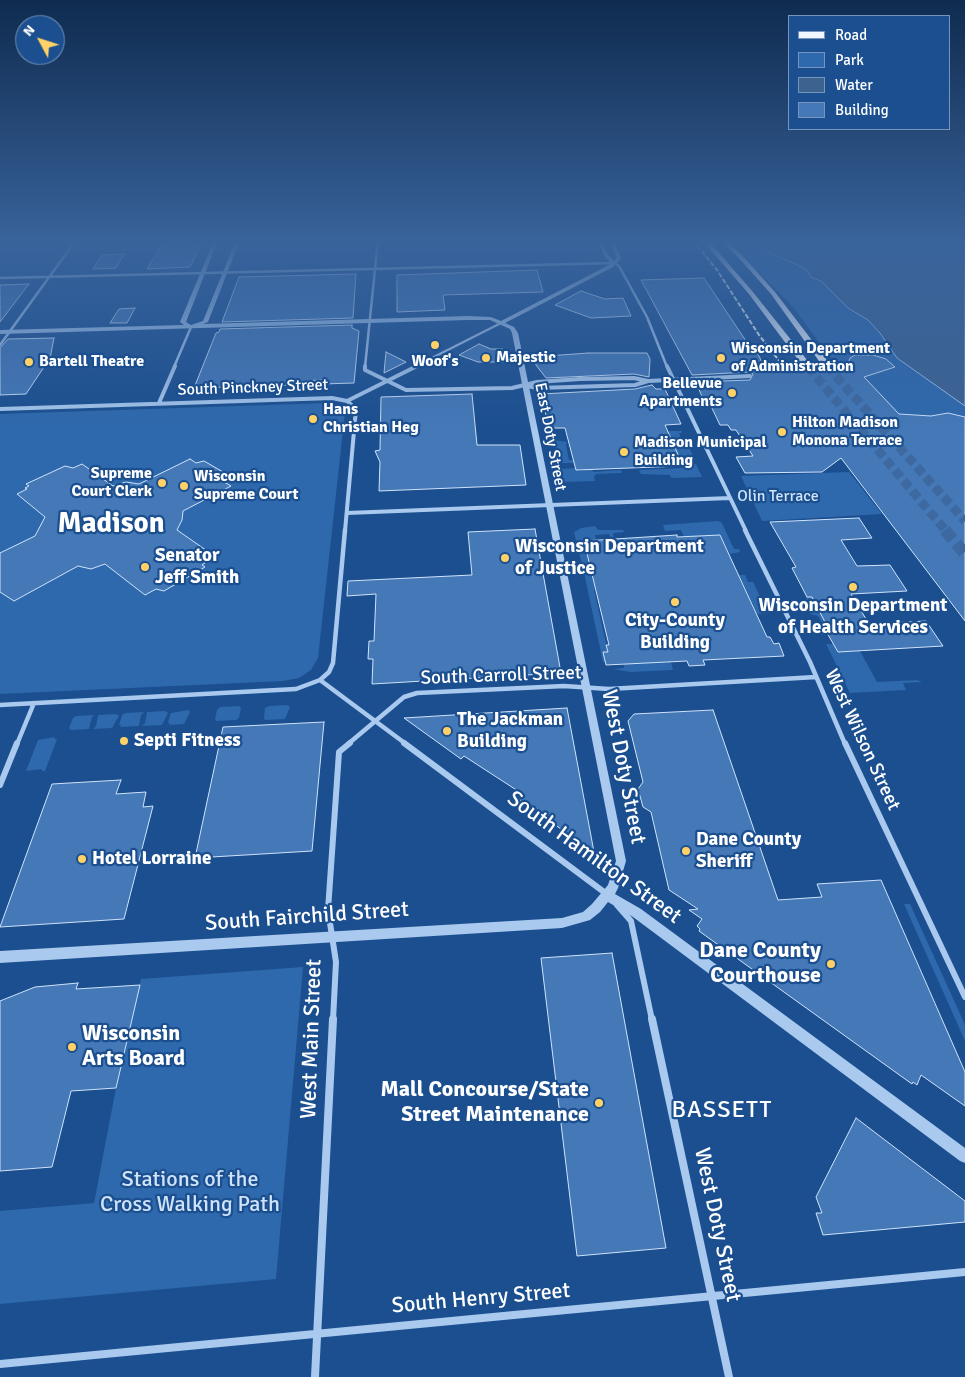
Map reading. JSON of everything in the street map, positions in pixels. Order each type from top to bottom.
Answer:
[{"type":"main road","points":[[760,304],[808,367]]},
{"type":"main road","points":[[781,304],[828,366]]},
{"type":"street","points":[[0,345],[28,304]]},
{"type":"street","points":[[190,304],[183,322],[191,327]]},
{"type":"street","points":[[159,403],[191,327],[205,322],[212,304]]},
{"type":"street","points":[[371,304],[365,370],[412,391],[526,386],[538,388],[635,385],[648,381]]},
{"type":"street","points":[[0,704],[296,689],[320,680],[329,672],[332,663],[347,513],[356,409],[347,401],[536,304]]},
{"type":"street","name":"West Wilson Street","points":[[640,304],[673,380],[816,677],[848,750],[965,997]]},
{"type":"street","points":[[0,332],[475,318],[501,322]]},
{"type":"street","name":"East Doty Street","points":[[501,322],[512,328],[515,333],[550,505]]},
{"type":"street","points":[[526,386],[537,382],[599,378],[634,378],[648,381],[750,376]]},
{"type":"street","name":"South Pinckney Street","points":[[0,409],[332,398],[347,401]]},
{"type":"street","points":[[347,513],[730,498]]},
{"type":"street","name":"West Doty Street","points":[[550,505],[621,850],[617,880],[608,896],[631,921],[729,1377]]},
{"type":"street","name":"South Carroll Street","points":[[375,721],[404,697],[417,693],[564,686],[609,689],[816,677]]},
{"type":"street","name":"South Hamilton Street","points":[[320,680],[608,896],[641,916],[965,1156]]},
{"type":"street","points":[[0,785],[34,703]]},
{"type":"street","name":"West Main Street","points":[[315,1377],[336,962],[328,910],[338,756],[342,748],[375,721]]},
{"type":"street","name":"South Fairchild Street","points":[[0,957],[562,923],[586,916],[608,896]]},
{"type":"street","name":"South Henry Street","points":[[0,1364],[965,1272]]},
{"type":"green space","points":[[790,304],[844,304],[868,320],[880,333],[897,358],[965,406],[965,509],[829,356]]},
{"type":"green space","points":[[328,403],[342,406],[345,412],[318,658],[311,670],[299,678],[283,681],[0,694],[0,414]]},
{"type":"green space","points":[[668,431],[682,431],[682,433],[679,433],[683,443],[687,443],[694,458],[680,459]]},
{"type":"green space","points":[[554,440],[567,442],[569,460],[573,460],[574,463],[559,463]]},
{"type":"green space","points":[[682,464],[696,464],[702,477],[671,478],[670,475],[641,474],[639,470],[683,468]]},
{"type":"green space","points":[[575,468],[579,471],[592,469],[593,472],[621,470],[622,473],[597,474],[594,476],[595,481],[564,482],[561,469]]},
{"type":"green space","name":"Olin Terrace","points":[[849,472],[882,514],[762,521],[741,476]]},
{"type":"green space","points":[[718,521],[722,523],[734,549],[739,549],[740,552],[730,554],[720,535],[684,537],[681,530],[665,531],[663,525]]},
{"type":"green space","points":[[595,526],[598,530],[623,530],[624,532],[613,533],[614,540],[611,540],[609,534],[595,535],[596,540],[584,541],[589,565],[582,565],[574,532],[581,528]]},
{"type":"green space","points":[[583,568],[590,568],[595,589],[608,652],[603,652],[605,662],[603,662]]},
{"type":"green space","points":[[739,575],[745,575],[748,582],[753,582],[768,613],[757,614]]},
{"type":"green space","points":[[805,597],[812,597],[827,626],[824,626],[828,634],[821,635],[817,627],[821,627],[819,624],[822,623],[818,616],[810,614],[805,605],[809,604]]},
{"type":"green space","points":[[826,644],[833,644],[838,652],[860,651],[877,682],[917,680],[922,682],[903,683],[906,690],[850,693]]},
{"type":"green space","points":[[671,662],[673,670],[630,672],[613,669],[624,668],[624,664]]},
{"type":"green space","points":[[287,705],[290,707],[285,719],[265,720],[265,708]]},
{"type":"green space","points":[[239,706],[241,708],[239,718],[236,720],[216,721],[217,710],[220,707]]},
{"type":"green space","points":[[188,710],[190,712],[184,724],[170,725],[168,722],[171,713]]},
{"type":"green space","points":[[165,711],[168,713],[162,725],[142,726],[145,723],[147,712]]},
{"type":"green space","points":[[144,712],[141,715],[139,726],[120,727],[122,715],[125,713]]},
{"type":"green space","points":[[116,714],[119,716],[112,728],[93,729],[96,726],[98,715]]},
{"type":"green space","points":[[95,715],[92,717],[89,729],[71,730],[69,728],[73,718],[76,716]]},
{"type":"green space","points":[[55,737],[54,739],[57,739],[45,771],[42,771],[42,769],[26,771],[38,740]]},
{"type":"green space","points":[[904,904],[910,904],[965,1025],[965,1041]]},
{"type":"green space","name":"Stations of the Cross Walking Path","points":[[303,967],[276,1279],[0,1304],[0,1211],[94,1203],[116,1088],[141,979]]},
{"type":"water","points":[[844,304],[965,304],[965,406],[897,358],[880,333],[868,320]]},
{"type":"building","points":[[0,304],[14,304],[0,322]]},
{"type":"building","points":[[229,304],[354,304],[353,318],[222,322]]},
{"type":"building","points":[[397,304],[444,304],[445,310],[397,312]]},
{"type":"building","points":[[626,304],[631,316],[591,318],[555,305]]},
{"type":"building","points":[[654,304],[722,304],[750,347],[759,356],[765,369],[801,367],[805,371],[811,371],[813,366],[820,366],[824,370],[830,370],[832,365],[848,364],[850,358],[855,355],[873,355],[886,359],[895,367],[864,377],[899,414],[931,416],[948,413],[965,417],[965,621],[841,458],[822,472],[745,473],[736,457],[753,456],[736,430],[731,430],[728,425],[720,425],[709,402],[703,399],[696,382],[750,380],[753,374],[750,372],[692,375]]},
{"type":"building","points":[[135,308],[127,323],[110,323],[119,309]]},
{"type":"building","points":[[352,325],[352,328],[359,331],[354,383],[322,384],[322,380],[299,381],[299,385],[194,388],[216,333],[220,329]]},
{"type":"building","points":[[54,338],[49,364],[46,364],[26,394],[0,395],[0,348],[8,339]]},
{"type":"building","name":"Majestic","points":[[479,344],[491,349],[503,349],[505,362],[478,362],[459,355]]},
{"type":"building","points":[[386,352],[406,362],[384,373]]},
{"type":"building","points":[[588,353],[647,353],[650,359],[649,377],[634,374],[546,378],[536,365],[534,357]]},
{"type":"building","points":[[652,385],[656,389],[665,389],[681,424],[665,425],[683,466],[576,470],[565,428],[549,428],[541,394],[635,389]]},
{"type":"building","points":[[472,394],[477,445],[520,445],[526,485],[379,491],[380,462],[375,451],[380,450],[381,397]]},
{"type":"building","points":[[190,459],[196,463],[204,461],[230,476],[224,482],[231,486],[183,511],[182,520],[177,530],[213,555],[203,561],[205,563],[202,565],[205,567],[164,591],[156,589],[145,595],[105,564],[91,569],[78,566],[14,601],[0,592],[0,553],[35,536],[45,517],[17,494],[27,489],[25,488],[29,486],[26,484],[65,466],[73,468],[82,464],[113,486],[126,482],[139,484]]},
{"type":"building","name":"Wisconsin Department of Health Services","points":[[859,518],[872,538],[841,540],[857,566],[890,565],[907,591],[851,594],[869,624],[926,621],[943,646],[838,652],[823,626],[827,626],[812,597],[807,597],[792,568],[796,567],[770,522]]},
{"type":"building","points":[[535,529],[561,673],[372,684],[373,659],[368,659],[369,641],[374,641],[376,594],[347,596],[348,581],[472,575],[468,532]]},
{"type":"building","name":"City-County Building","points":[[677,535],[677,537],[720,535],[767,637],[770,637],[774,644],[779,643],[784,656],[703,660],[705,665],[689,666],[687,661],[606,665],[603,652],[608,652],[606,645],[609,645],[584,541]]},
{"type":"building","points":[[567,708],[594,852],[518,799],[521,793],[464,756],[461,759],[404,718]]},
{"type":"building","points":[[713,710],[778,900],[822,897],[817,884],[881,880],[965,1072],[965,1106],[921,1075],[917,1085],[913,1082],[912,1084],[699,931],[700,929],[697,926],[702,919],[689,910],[698,909],[669,890],[651,812],[643,807],[638,789],[643,782],[628,721],[634,714]]},
{"type":"building","points":[[324,722],[312,851],[195,858],[223,727]]},
{"type":"building","name":"Hotel Lorraine","points":[[121,780],[116,794],[146,792],[143,807],[153,806],[124,919],[0,927],[52,784]]},
{"type":"building","name":"Mall Concourse/State Street Maintenance","points":[[612,953],[666,1248],[577,1256],[541,958]]},
{"type":"building","points":[[78,983],[76,989],[140,985],[116,1088],[71,1091],[52,1167],[0,1171],[0,1001],[35,987]]},
{"type":"building","points":[[856,1118],[965,1201],[965,1222],[823,1235],[816,1213],[822,1213],[816,1197]]},
{"type":"tunnel","points":[[827,366],[965,521]]},
{"type":"tunnel","points":[[808,367],[946,531]]},
{"type":"tunnel","points":[[945,530],[965,554]]},
{"type":"railway","points":[[739,304],[759,335],[784,367]]},
{"type":"place","name":"Woof's","points":[[435,345]]},
{"type":"place","name":"Majestic","points":[[486,358]]},
{"type":"place","name":"Wisconsin Department of Administration","points":[[721,358]]},
{"type":"place","name":"Bartell Theatre","points":[[29,362]]},
{"type":"place","name":"Bellevue Apartments","points":[[732,393]]},
{"type":"place","name":"Hans Christian Heg","points":[[313,419]]},
{"type":"place","name":"Hilton Madison Monona Terrace","points":[[782,432]]},
{"type":"place","name":"Madison Municipal Building","points":[[624,452]]},
{"type":"place","name":"Supreme Court Clerk","points":[[162,483]]},
{"type":"place","name":"Wisconsin Supreme Court","points":[[184,486]]},
{"type":"place","name":"Wisconsin Department of Justice","points":[[505,558]]},
{"type":"place","name":"Senator Jeff Smith","points":[[145,567]]},
{"type":"place","name":"Wisconsin Department of Health Services","points":[[853,587]]},
{"type":"place","name":"City-County Building","points":[[675,602]]},
{"type":"place","name":"The Jackman Building","points":[[447,731]]},
{"type":"place","name":"Septi Fitness","points":[[124,741]]},
{"type":"place","name":"Dane County Sheriff","points":[[686,851]]},
{"type":"place","name":"Hotel Lorraine","points":[[82,859]]},
{"type":"place","name":"Dane County Courthouse","points":[[831,964]]},
{"type":"place","name":"Wisconsin Arts Board","points":[[72,1047]]},
{"type":"place","name":"Mall Concourse/State Street Maintenance","points":[[599,1103]]},
{"type":"district","name":"Madison","points":[[111,524]]},
{"type":"district","name":"BASSETT","points":[[722,1111]]}]
